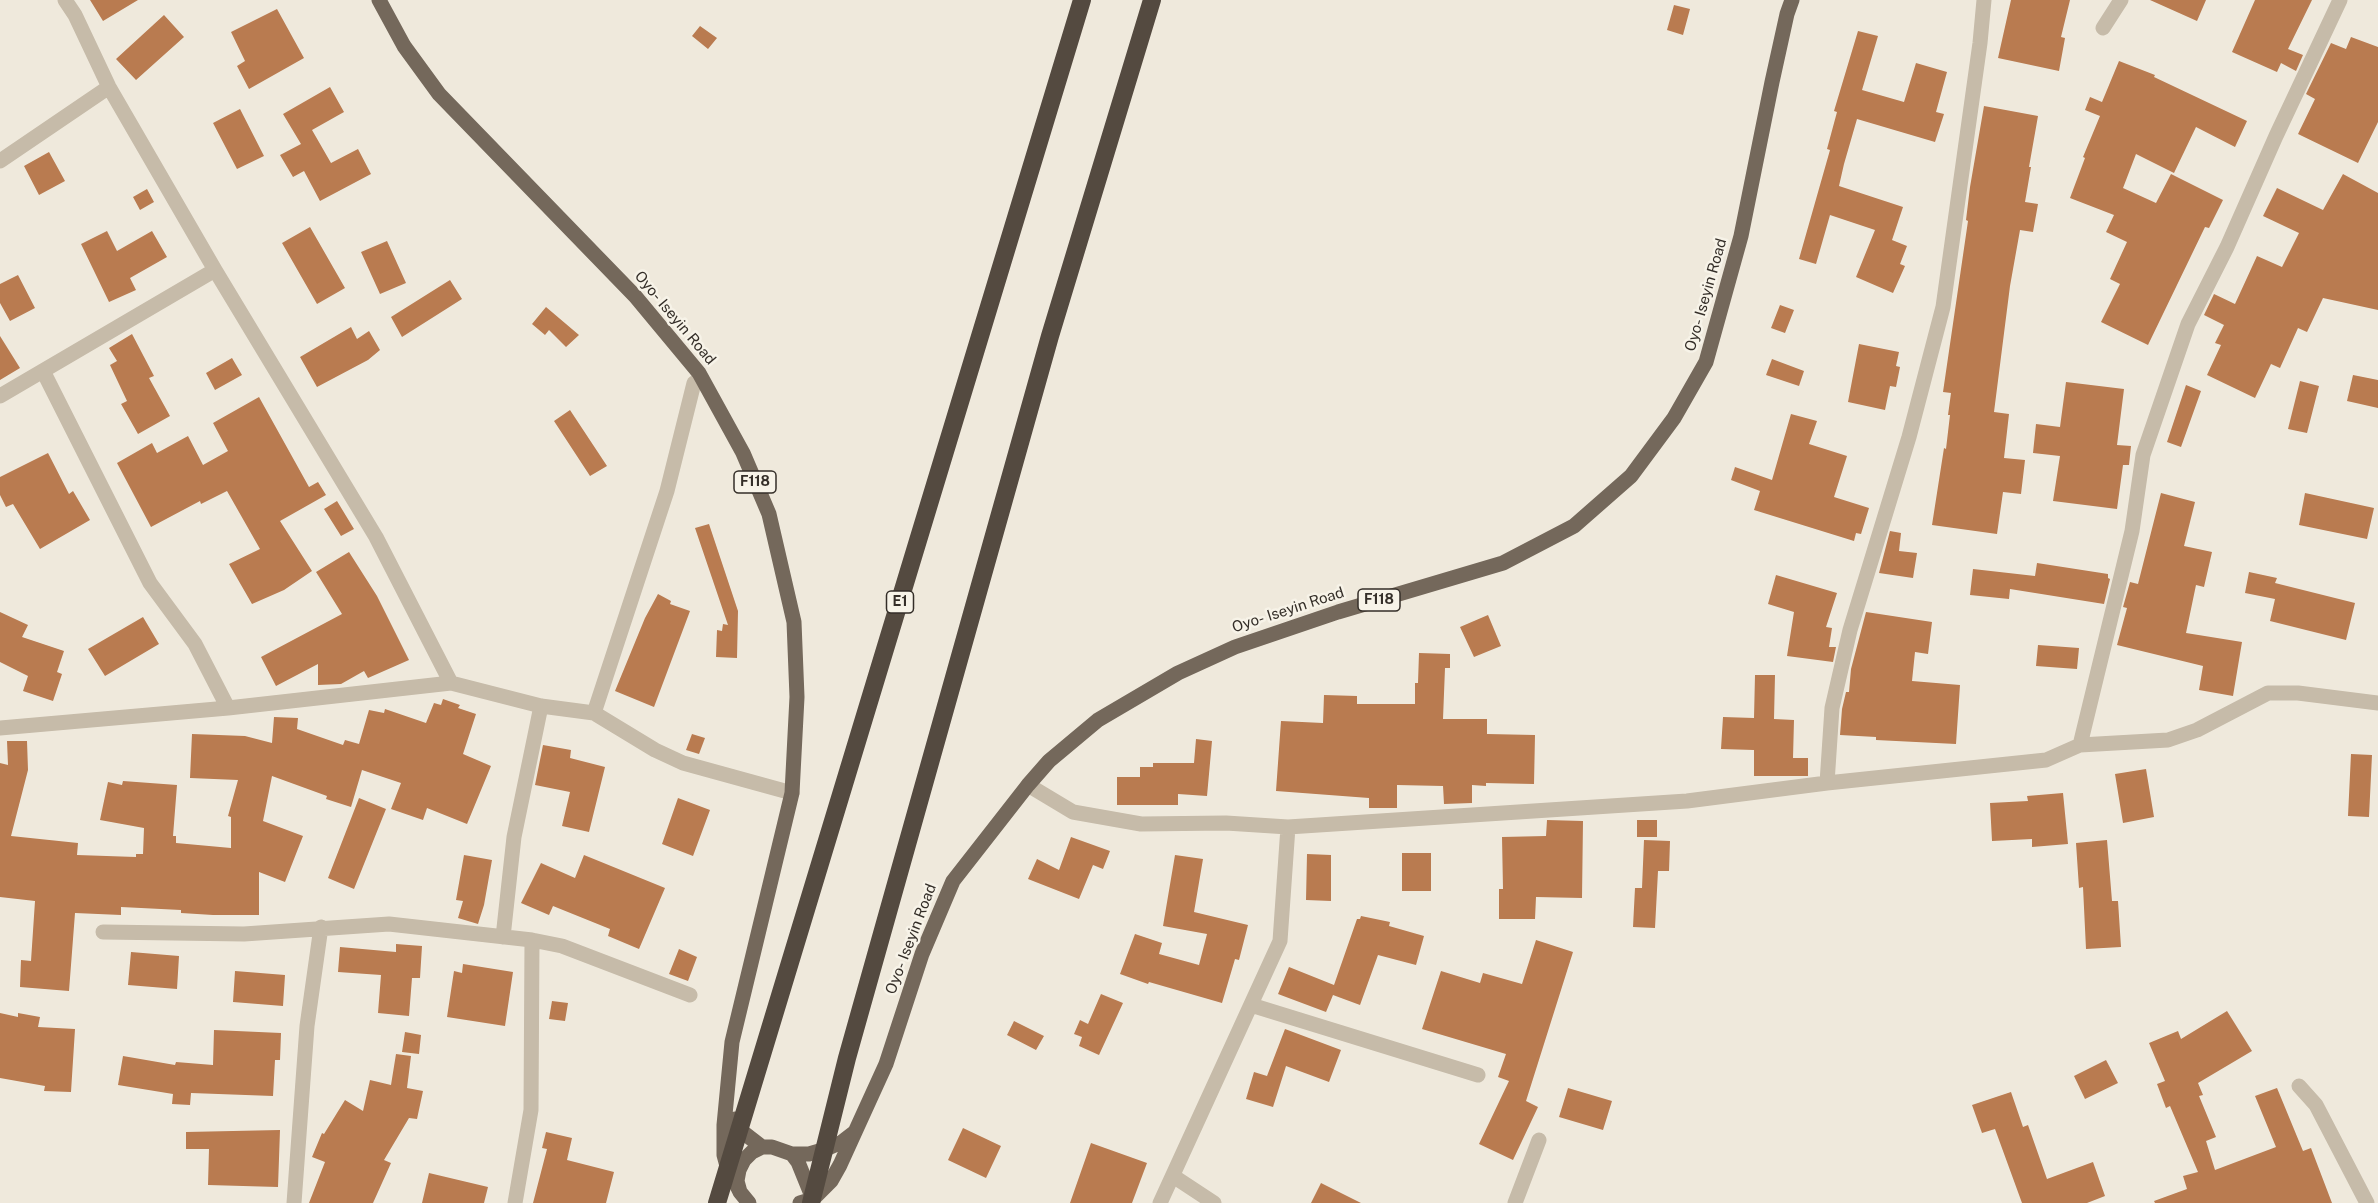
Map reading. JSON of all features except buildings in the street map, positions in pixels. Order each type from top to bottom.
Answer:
[{"type":"highway","name":"E1","points":[[717,1203],[735,1163],[740,1130],[750,1091],[1082,0]]},
{"type":"highway","points":[[808,1202],[826,1149],[847,1058],[1050,336],[1152,0]]},
{"type":"main road","name":"Oyo- Iseyin Road","points":[[379,0],[404,46],[439,94],[635,296],[699,373],[743,453],[769,514],[794,622],[797,697],[792,793],[732,1042],[724,1125],[735,1163]]},
{"type":"main road","name":"Oyo- Iseyin Road","points":[[808,1202],[831,1181],[886,1064],[922,954],[952,881],[1049,761],[1098,720],[1178,673],[1235,646],[1338,612],[1503,563],[1574,526],[1631,476],[1674,418],[1706,362],[1741,236],[1774,71],[1792,0]]},
{"type":"main road","points":[[728,1084],[734,1117],[740,1130],[762,1148]]},
{"type":"main road","points":[[744,1197],[735,1163],[752,1152],[772,1147],[792,1154],[809,1154],[842,1142],[855,1132]]},
{"type":"main road","points":[[792,1154],[802,1172],[808,1202]]},
{"type":"main road","points":[[792,1203],[800,1192],[802,1172]]},
{"type":"street","points":[[65,0],[75,15],[109,87],[215,270],[376,537],[451,683]]},
{"type":"street","points":[[1827,783],[1832,708],[1850,630],[1909,437],[1942,307],[1980,43],[1984,0]]},
{"type":"street","points":[[2103,28],[2121,0]]},
{"type":"street","points":[[2080,746],[2132,531],[2143,455],[2188,324],[2227,247],[2340,0]]},
{"type":"street","points":[[0,160],[109,87]]},
{"type":"street","points":[[0,396],[215,270]]},
{"type":"street","points":[[43,372],[150,583],[195,644],[228,708]]},
{"type":"street","points":[[594,713],[667,491],[694,383]]},
{"type":"street","points":[[0,728],[228,708],[451,683],[541,706],[594,713],[655,750],[682,763],[792,793]]},
{"type":"street","points":[[1028,785],[1073,812],[1141,824],[1226,823],[1288,827],[1687,801],[1827,783],[2046,760],[2080,746],[2168,740],[2197,730],[2268,693],[2298,693],[2378,703]]},
{"type":"street","points":[[503,937],[514,837],[541,706]]},
{"type":"street","points":[[1160,1203],[1280,941],[1288,827]]},
{"type":"street","points":[[103,932],[244,934],[389,924],[532,940],[562,946],[690,995]]},
{"type":"street","points":[[294,1203],[307,1026],[321,927]]},
{"type":"street","points":[[515,1203],[531,1110],[532,940]]},
{"type":"street","points":[[1251,1005],[1478,1075]]},
{"type":"street","points":[[2299,1086],[2316,1105],[2367,1203]]},
{"type":"street","points":[[1515,1203],[1539,1140]]},
{"type":"street","points":[[1173,1176],[1214,1203]]}]
